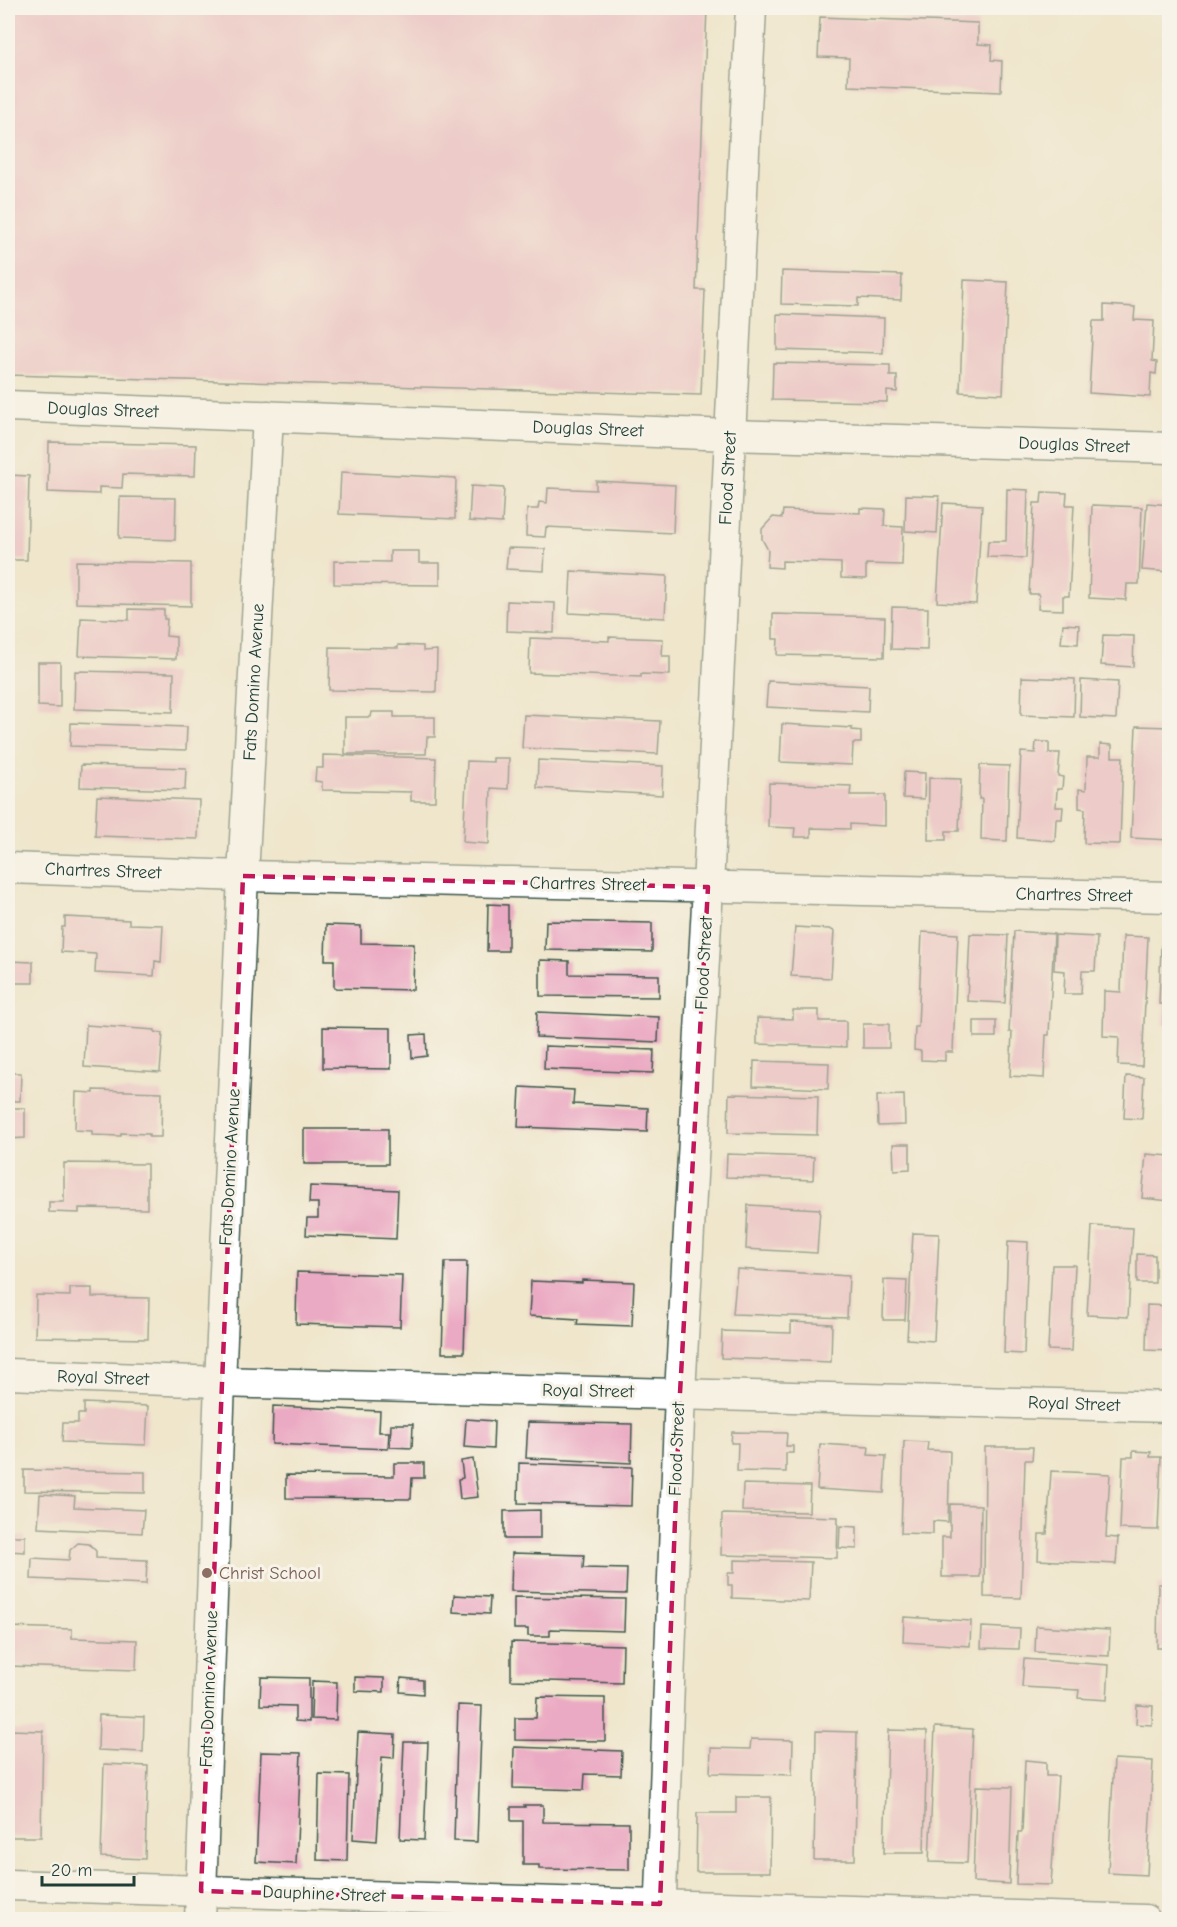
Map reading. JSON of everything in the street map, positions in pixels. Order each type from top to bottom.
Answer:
[{"type":"street","name":"Flood Street","points":[[660,1912],[680,1393],[708,887],[751,8]]},
{"type":"street","name":"Douglas Street","points":[[8,406],[730,435],[1170,448]]},
{"type":"street","name":"Fats Domino Avenue","points":[[201,1905],[220,1382],[243,876],[268,416]]},
{"type":"street","name":"Chartres Street","points":[[8,868],[243,876],[1170,897]]},
{"type":"street","name":"Royal Street","points":[[8,1374],[220,1382],[1170,1407]]},
{"type":"street","name":"Dauphine Street","points":[[8,1885],[201,1905],[1145,1920]]},
{"type":"highlighted area","points":[[243,876],[708,887],[680,1393],[660,1904],[201,1891]]},
{"type":"building","points":[[8,8],[707,8],[696,290],[705,290],[701,395],[8,375]]},
{"type":"building","points":[[820,17],[978,23],[978,44],[992,45],[991,60],[1002,61],[1001,92],[848,86],[849,58],[818,57]]},
{"type":"building","points":[[782,271],[902,275],[901,300],[858,298],[858,306],[781,304]]},
{"type":"building","points":[[964,280],[1008,282],[1003,394],[960,392]]},
{"type":"building","points":[[1104,305],[1135,307],[1134,320],[1154,321],[1152,361],[1157,362],[1156,374],[1151,373],[1150,397],[1089,393],[1093,321],[1104,321]]},
{"type":"building","points":[[777,314],[884,318],[883,353],[777,350]]},
{"type":"building","points":[[773,363],[890,365],[890,376],[897,376],[897,392],[887,391],[887,402],[772,400]]},
{"type":"building","points":[[49,442],[196,445],[195,476],[123,474],[122,488],[99,487],[99,494],[48,492]]},
{"type":"building","points":[[341,472],[456,478],[455,519],[339,514]]},
{"type":"building","points":[[8,475],[29,476],[27,560],[8,560]]},
{"type":"building","points":[[596,481],[675,485],[673,533],[546,527],[545,537],[526,536],[527,509],[538,509],[539,502],[547,503],[548,488],[596,490]]},
{"type":"building","points":[[471,486],[504,488],[502,523],[469,521]]},
{"type":"building","points":[[1007,489],[1028,490],[1026,558],[987,557],[988,541],[1006,541]]},
{"type":"building","points":[[1042,492],[1067,493],[1066,505],[1074,505],[1069,596],[1063,596],[1063,610],[1038,609],[1039,594],[1029,594],[1034,503],[1041,503]]},
{"type":"building","points":[[906,495],[939,496],[937,533],[905,531]]},
{"type":"building","points":[[120,497],[176,498],[175,540],[119,538]]},
{"type":"building","points":[[943,503],[982,505],[976,604],[937,602]]},
{"type":"building","points":[[1147,503],[1170,505],[1170,572],[1142,570]]},
{"type":"building","points":[[1092,505],[1142,507],[1139,584],[1127,584],[1126,600],[1089,598]]},
{"type":"building","points":[[860,508],[885,509],[884,526],[903,527],[902,565],[866,564],[866,579],[841,578],[841,563],[782,561],[782,568],[767,567],[768,550],[762,539],[762,529],[773,517],[782,518],[783,510],[860,513]]},
{"type":"building","points":[[508,548],[545,549],[544,571],[506,569]]},
{"type":"building","points":[[390,551],[419,551],[419,563],[440,563],[440,585],[334,584],[334,561],[390,562]]},
{"type":"building","points":[[76,561],[191,563],[191,606],[76,603]]},
{"type":"building","points":[[571,571],[667,576],[665,618],[569,613]]},
{"type":"building","points":[[507,601],[555,603],[554,633],[506,631]]},
{"type":"building","points":[[892,607],[928,608],[927,650],[891,649]]},
{"type":"building","points":[[129,609],[164,610],[164,619],[167,619],[166,636],[176,637],[176,659],[79,656],[81,618],[129,620]]},
{"type":"building","points":[[773,614],[885,617],[884,657],[777,655],[778,639],[773,639]]},
{"type":"building","points":[[1063,624],[1079,625],[1078,644],[1061,643]]},
{"type":"building","points":[[1103,635],[1134,636],[1133,667],[1101,665]]},
{"type":"building","points":[[609,637],[663,639],[662,656],[670,656],[670,675],[641,674],[641,677],[529,673],[530,638],[609,641]]},
{"type":"building","points":[[398,645],[423,646],[423,651],[437,650],[436,692],[329,690],[330,647],[398,648]]},
{"type":"building","points":[[38,662],[60,662],[60,707],[38,706]]},
{"type":"building","points":[[75,671],[174,673],[173,712],[74,709]]},
{"type":"building","points":[[1022,677],[1075,679],[1074,717],[1021,715]]},
{"type":"building","points":[[1081,680],[1118,682],[1116,719],[1080,717]]},
{"type":"building","points":[[768,681],[869,686],[868,712],[766,707]]},
{"type":"building","points":[[372,712],[394,712],[394,717],[435,717],[435,737],[427,737],[426,754],[345,754],[345,717],[371,717]]},
{"type":"building","points":[[524,715],[660,721],[658,754],[522,748]]},
{"type":"building","points":[[71,723],[187,727],[186,750],[70,746]]},
{"type":"building","points":[[782,724],[852,728],[852,730],[861,731],[861,743],[853,743],[852,765],[780,762]]},
{"type":"building","points":[[1136,726],[1170,727],[1170,840],[1131,838]]},
{"type":"building","points":[[1036,742],[1049,742],[1049,753],[1060,753],[1058,776],[1063,777],[1062,789],[1057,789],[1056,807],[1063,807],[1062,819],[1056,819],[1055,841],[1017,838],[1021,752],[1035,753]]},
{"type":"building","points":[[1100,744],[1112,745],[1112,757],[1123,757],[1120,844],[1084,843],[1085,809],[1079,808],[1079,789],[1086,790],[1087,757],[1100,757]]},
{"type":"building","points":[[323,755],[436,758],[435,801],[411,801],[411,792],[322,790],[322,782],[315,781],[316,768],[323,768]]},
{"type":"building","points":[[493,758],[509,758],[508,789],[491,788],[489,844],[463,842],[467,761],[493,762]]},
{"type":"building","points":[[538,760],[663,766],[662,795],[537,788]]},
{"type":"building","points":[[81,765],[186,768],[185,790],[80,787]]},
{"type":"building","points":[[980,765],[1009,766],[1007,841],[981,840]]},
{"type":"building","points":[[904,772],[925,773],[924,799],[903,798]]},
{"type":"building","points":[[929,778],[961,779],[959,831],[946,831],[946,840],[928,840]]},
{"type":"building","points":[[769,783],[851,786],[850,795],[885,795],[885,826],[850,824],[850,829],[811,828],[811,837],[794,837],[795,828],[768,827]]},
{"type":"building","points":[[97,796],[199,800],[198,839],[95,836]]},
{"type":"building","points":[[488,904],[508,905],[508,951],[487,951]]},
{"type":"building","points":[[65,917],[129,920],[129,924],[163,925],[161,962],[155,961],[154,976],[95,973],[96,954],[61,952],[62,927],[65,927]]},
{"type":"building","points":[[546,921],[652,923],[652,952],[545,950]]},
{"type":"building","points":[[326,925],[361,926],[361,943],[414,944],[413,990],[334,988],[334,960],[325,960]]},
{"type":"building","points":[[795,927],[834,931],[831,978],[791,976]]},
{"type":"building","points":[[1014,931],[1054,934],[1049,1035],[1046,1035],[1044,1078],[1010,1076],[1012,1032],[1009,1032]]},
{"type":"building","points":[[922,932],[958,934],[953,1052],[945,1052],[945,1061],[921,1060],[921,1051],[914,1050],[915,1027],[918,1027]]},
{"type":"building","points":[[970,934],[1008,935],[1005,1003],[967,1001]]},
{"type":"building","points":[[1055,935],[1097,937],[1095,971],[1082,971],[1081,994],[1064,994],[1065,971],[1054,970]]},
{"type":"building","points":[[1123,936],[1148,937],[1142,1066],[1118,1065],[1119,1037],[1103,1036],[1104,991],[1121,992]]},
{"type":"building","points":[[1161,946],[1170,946],[1170,1025],[1163,1025],[1164,1004],[1159,1004]]},
{"type":"building","points":[[540,960],[569,961],[569,974],[659,975],[659,997],[540,996]]},
{"type":"building","points":[[8,961],[33,962],[33,983],[8,983]]},
{"type":"building","points":[[793,1010],[819,1010],[819,1021],[846,1021],[846,1047],[757,1044],[757,1018],[793,1019]]},
{"type":"building","points":[[537,1012],[659,1017],[658,1042],[536,1037]]},
{"type":"building","points":[[974,1021],[996,1021],[996,1037],[974,1037]]},
{"type":"building","points":[[863,1024],[889,1024],[889,1048],[863,1048]]},
{"type":"building","points":[[86,1025],[155,1030],[155,1032],[163,1033],[160,1072],[84,1067]]},
{"type":"building","points":[[323,1027],[391,1028],[391,1069],[323,1068]]},
{"type":"building","points":[[426,1034],[427,1056],[412,1058],[411,1035]]},
{"type":"building","points":[[545,1046],[654,1050],[653,1073],[544,1069]]},
{"type":"building","points":[[754,1061],[829,1063],[828,1089],[753,1086]]},
{"type":"building","points":[[8,1073],[21,1073],[20,1101],[8,1101]]},
{"type":"building","points":[[1126,1076],[1144,1077],[1142,1119],[1124,1118]]},
{"type":"building","points":[[520,1087],[574,1090],[573,1104],[648,1108],[647,1132],[518,1127]]},
{"type":"building","points":[[94,1090],[162,1092],[161,1137],[121,1133],[121,1136],[92,1135],[92,1131],[75,1130],[76,1092],[94,1093]]},
{"type":"building","points":[[729,1094],[818,1096],[817,1135],[728,1133]]},
{"type":"building","points":[[904,1095],[905,1125],[878,1126],[877,1096]]},
{"type":"building","points":[[8,1108],[25,1108],[25,1138],[8,1139]]},
{"type":"building","points":[[304,1129],[388,1129],[388,1164],[304,1164]]},
{"type":"building","points":[[893,1144],[910,1144],[910,1169],[894,1170]]},
{"type":"building","points":[[727,1154],[814,1157],[813,1180],[726,1177]]},
{"type":"building","points":[[1146,1154],[1170,1156],[1170,1201],[1142,1198]]},
{"type":"building","points":[[64,1163],[147,1164],[147,1209],[79,1208],[79,1213],[49,1212],[49,1202],[64,1202]]},
{"type":"building","points":[[310,1186],[398,1190],[396,1239],[306,1235],[307,1218],[318,1218],[318,1203],[309,1203]]},
{"type":"building","points":[[748,1205],[820,1209],[817,1253],[746,1249]]},
{"type":"building","points":[[1092,1226],[1133,1228],[1128,1317],[1087,1315]]},
{"type":"building","points":[[913,1233],[939,1234],[934,1341],[907,1339]]},
{"type":"building","points":[[1008,1241],[1028,1242],[1024,1354],[1004,1353]]},
{"type":"building","points":[[1137,1254],[1155,1255],[1155,1283],[1137,1283]]},
{"type":"building","points":[[445,1262],[467,1262],[464,1353],[442,1353]]},
{"type":"building","points":[[1052,1265],[1075,1265],[1071,1351],[1048,1350]]},
{"type":"building","points":[[737,1269],[849,1276],[847,1318],[733,1314]]},
{"type":"building","points":[[297,1272],[402,1275],[400,1327],[296,1324]]},
{"type":"building","points":[[582,1280],[634,1282],[632,1326],[577,1324],[578,1319],[529,1316],[531,1281],[582,1283]]},
{"type":"building","points":[[884,1280],[907,1281],[905,1320],[883,1320]]},
{"type":"building","points":[[70,1288],[92,1288],[92,1297],[149,1298],[148,1339],[35,1337],[36,1295],[70,1296]]},
{"type":"building","points":[[1147,1305],[1170,1306],[1170,1351],[1146,1350]]},
{"type":"building","points":[[791,1322],[832,1324],[831,1362],[721,1358],[722,1331],[791,1333]]},
{"type":"building","points":[[84,1403],[148,1406],[146,1445],[62,1442],[63,1423],[78,1423],[78,1414],[84,1414]]},
{"type":"building","points":[[273,1406],[380,1411],[379,1432],[389,1432],[388,1449],[272,1444]]},
{"type":"building","points":[[466,1419],[494,1421],[493,1449],[464,1447]]},
{"type":"building","points":[[528,1422],[632,1424],[631,1463],[526,1458]]},
{"type":"building","points":[[391,1424],[413,1424],[412,1448],[390,1447]]},
{"type":"building","points":[[732,1432],[787,1433],[786,1446],[793,1446],[793,1453],[786,1453],[786,1472],[737,1471],[738,1443],[731,1443]]},
{"type":"building","points":[[904,1441],[928,1442],[927,1450],[950,1451],[948,1522],[933,1521],[933,1534],[901,1533]]},
{"type":"building","points":[[820,1444],[869,1447],[868,1455],[886,1456],[884,1493],[817,1489]]},
{"type":"building","points":[[985,1447],[1033,1447],[1032,1460],[1025,1460],[1021,1598],[984,1597]]},
{"type":"building","points":[[1133,1451],[1151,1452],[1150,1457],[1161,1457],[1158,1530],[1120,1529],[1123,1457],[1133,1457]]},
{"type":"building","points":[[473,1459],[478,1497],[460,1499],[458,1479],[463,1478],[461,1461]]},
{"type":"building","points":[[394,1463],[424,1463],[424,1478],[412,1478],[411,1499],[286,1498],[286,1475],[394,1476]]},
{"type":"building","points":[[519,1463],[632,1467],[631,1506],[518,1503]]},
{"type":"building","points":[[24,1470],[145,1472],[145,1493],[24,1491]]},
{"type":"building","points":[[1051,1471],[1110,1474],[1106,1537],[1118,1538],[1116,1564],[1038,1560],[1039,1534],[1047,1534]]},
{"type":"building","points":[[743,1484],[810,1486],[809,1512],[742,1511]]},
{"type":"building","points":[[40,1494],[75,1496],[74,1507],[144,1510],[142,1533],[38,1528]]},
{"type":"building","points":[[950,1504],[981,1505],[980,1577],[942,1577],[942,1537],[950,1537]]},
{"type":"building","points":[[540,1510],[540,1539],[504,1539],[504,1511]]},
{"type":"building","points":[[722,1514],[838,1517],[837,1558],[721,1555]]},
{"type":"building","points":[[840,1526],[857,1527],[857,1549],[839,1548]]},
{"type":"building","points":[[8,1536],[25,1536],[25,1552],[8,1551]]},
{"type":"building","points":[[78,1543],[89,1544],[96,1551],[96,1558],[147,1560],[146,1584],[31,1579],[32,1558],[69,1560],[70,1550]]},
{"type":"building","points":[[512,1553],[584,1555],[583,1568],[627,1569],[626,1594],[511,1591]]},
{"type":"building","points":[[734,1560],[811,1562],[809,1601],[732,1598],[732,1585],[728,1585],[728,1573],[734,1573]]},
{"type":"building","points":[[1158,1584],[1170,1584],[1170,1648],[1157,1648]]},
{"type":"building","points":[[454,1595],[490,1597],[489,1614],[453,1612]]},
{"type":"building","points":[[514,1597],[625,1599],[624,1631],[550,1629],[550,1636],[528,1636],[528,1629],[514,1629]]},
{"type":"building","points":[[904,1617],[971,1621],[970,1646],[903,1642]]},
{"type":"building","points":[[1036,1626],[1110,1630],[1109,1656],[1035,1652]]},
{"type":"building","points":[[8,1627],[72,1629],[72,1638],[137,1640],[136,1670],[8,1666]]},
{"type":"building","points":[[982,1627],[1020,1629],[1019,1649],[981,1648]]},
{"type":"building","points":[[511,1642],[623,1645],[622,1683],[511,1680]]},
{"type":"building","points":[[1024,1659],[1109,1665],[1107,1700],[1078,1698],[1079,1690],[1022,1687]]},
{"type":"building","points":[[261,1677],[309,1678],[309,1722],[295,1721],[295,1706],[260,1705]]},
{"type":"building","points":[[355,1677],[384,1678],[384,1692],[355,1691]]},
{"type":"building","points":[[401,1678],[423,1680],[423,1694],[400,1692]]},
{"type":"building","points":[[312,1681],[337,1682],[336,1720],[311,1719]]},
{"type":"building","points":[[537,1697],[605,1698],[605,1741],[515,1740],[515,1718],[536,1718]]},
{"type":"building","points":[[458,1705],[482,1706],[477,1842],[454,1841]]},
{"type":"building","points":[[1137,1705],[1153,1706],[1152,1725],[1136,1724]]},
{"type":"building","points":[[99,1715],[144,1717],[143,1752],[98,1750]]},
{"type":"building","points":[[935,1727],[973,1729],[967,1863],[929,1862]]},
{"type":"building","points":[[8,1730],[43,1731],[41,1837],[8,1837]]},
{"type":"building","points":[[888,1730],[927,1731],[924,1853],[884,1853]]},
{"type":"building","points":[[816,1731],[857,1732],[855,1860],[814,1860]]},
{"type":"building","points":[[358,1732],[395,1734],[394,1758],[382,1757],[377,1841],[353,1839]]},
{"type":"building","points":[[751,1739],[793,1740],[792,1775],[710,1773],[711,1748],[750,1749]]},
{"type":"building","points":[[404,1742],[428,1742],[424,1840],[400,1839]]},
{"type":"building","points":[[514,1747],[622,1751],[621,1775],[585,1774],[584,1790],[513,1788]]},
{"type":"building","points":[[261,1752],[301,1753],[296,1864],[256,1862]]},
{"type":"building","points":[[1114,1759],[1153,1761],[1147,1875],[1108,1873]]},
{"type":"building","points":[[1025,1760],[1046,1762],[1046,1776],[1058,1776],[1051,1885],[1016,1884],[1018,1832],[1022,1832]]},
{"type":"building","points":[[104,1764],[148,1766],[145,1859],[101,1857]]},
{"type":"building","points":[[319,1774],[349,1775],[347,1861],[317,1860]]},
{"type":"building","points":[[976,1786],[1012,1787],[1009,1884],[973,1882]]},
{"type":"building","points":[[736,1797],[771,1797],[770,1872],[696,1872],[697,1813],[736,1813]]},
{"type":"building","points":[[524,1805],[543,1805],[543,1822],[629,1823],[629,1870],[539,1869],[539,1865],[523,1865],[523,1821],[511,1821],[511,1807],[525,1807]]},
{"type":"place","name":"Christ School","points":[[207,1573]]}]
